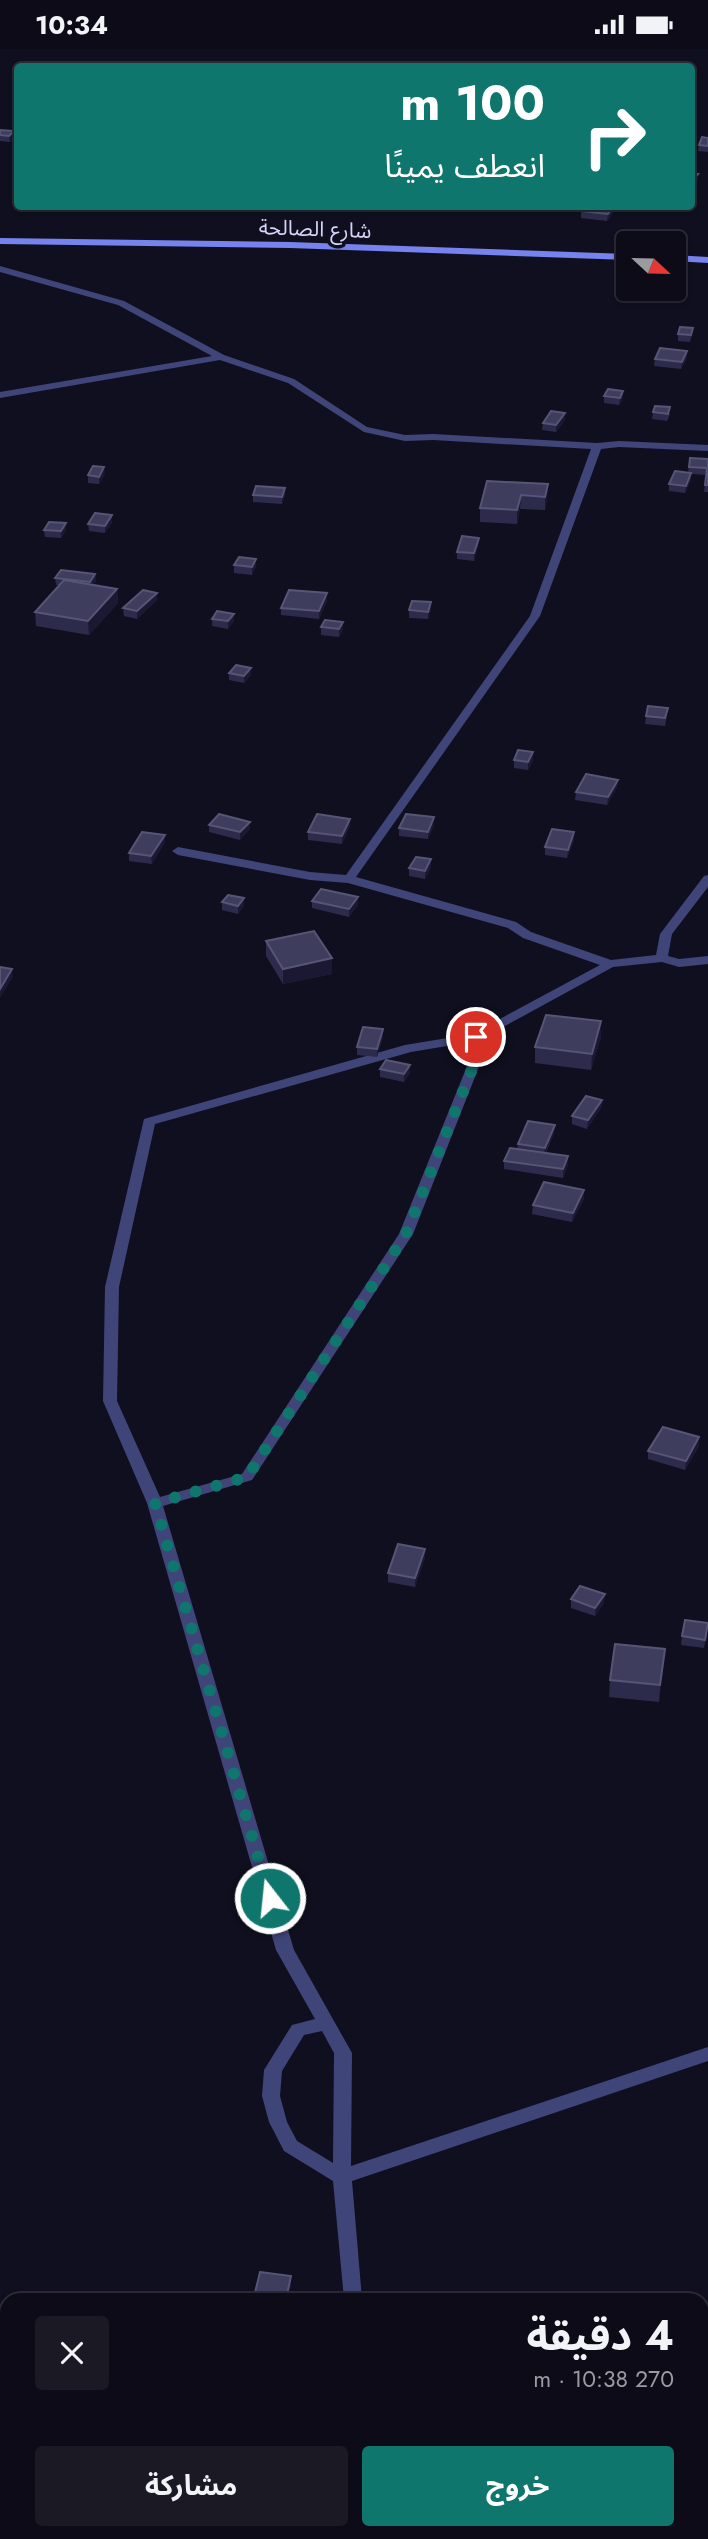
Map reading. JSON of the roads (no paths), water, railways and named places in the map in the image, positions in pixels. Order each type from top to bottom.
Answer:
[{"type":"main road","name":"شارع الصالحة","points":[[0,240],[616,257]]},
{"type":"main road","points":[[686,259],[708,260]]},
{"type":"street","points":[[0,269],[121,303],[220,357],[291,381],[364,429],[405,438],[433,436],[597,446],[708,449]]},
{"type":"street","points":[[0,395],[220,357]]},
{"type":"street","points":[[349,879],[535,615],[597,446]]},
{"type":"street","points":[[178,851],[310,876],[349,879],[512,925],[527,936],[610,964]]},
{"type":"street","points":[[662,958],[666,934],[708,879]]},
{"type":"street","points":[[352,2293],[342,2177],[343,2053],[285,1951],[155,1503],[110,1401],[112,1287],[149,1122],[410,1048],[476,1037],[610,964],[662,958],[679,963],[708,960]]},
{"type":"street","points":[[155,1503],[247,1477],[406,1234],[480,1049],[476,1037]]},
{"type":"street","points":[[327,2023],[298,2030],[273,2070],[271,2096],[278,2122],[290,2146],[342,2177],[708,2054]]}]
